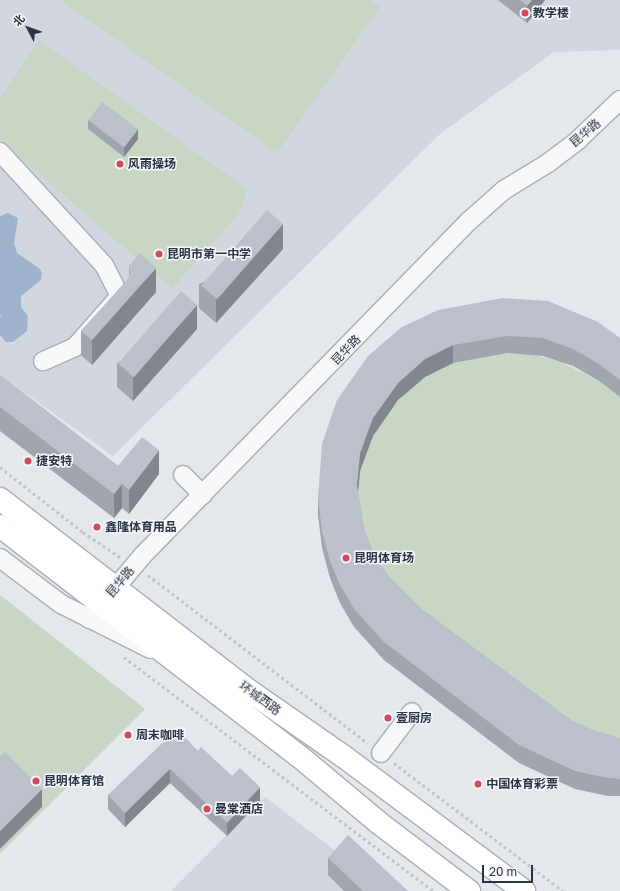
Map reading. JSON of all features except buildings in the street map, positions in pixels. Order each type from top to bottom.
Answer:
[{"type":"main road","name":"环城西路","points":[[0,499],[248,690],[343,756],[524,891]]},
{"type":"main road","name":"环城西路","points":[[0,526],[96,612],[173,659],[470,891]]},
{"type":"street","name":"昆华路","points":[[96,612],[134,566],[469,221],[504,190],[548,163],[578,140],[620,100]]},
{"type":"street","points":[[0,152],[104,265],[120,296],[75,347],[43,361]]},
{"type":"street","points":[[182,476],[203,495]]},
{"type":"street","points":[[0,558],[61,604],[96,612]]},
{"type":"street","points":[[381,753],[412,712]]},
{"type":"path","points":[[0,314],[0,320]]},
{"type":"path","points":[[0,467],[83,532],[134,566],[563,891]]},
{"type":"path","points":[[121,654],[433,891]]},
{"type":"shaded area","name":"昆明市第一中学","points":[[0,0],[620,0],[620,50],[554,52],[441,133],[113,456],[0,375]]},
{"type":"shaded area","points":[[265,797],[388,891],[171,891]]},
{"type":"green space","points":[[60,0],[371,0],[380,7],[277,153]]},
{"type":"green space","name":"风雨操场","points":[[39,40],[247,189],[240,212],[172,289],[0,140],[0,98]]},
{"type":"green space","points":[[508,353],[526,353],[559,361],[599,381],[620,397],[620,756],[420,625],[362,537],[358,488],[360,471],[373,436],[384,417],[411,387],[438,369],[453,363]]},
{"type":"green space","name":"昆明体育馆","points":[[0,595],[145,709],[0,854]]},
{"type":"water","points":[[8,213],[18,218],[14,243],[17,253],[40,269],[42,274],[41,280],[21,296],[21,307],[28,316],[27,331],[13,342],[6,342],[0,335],[0,216]]},
{"type":"place","name":"教学楼","points":[[525,13]]},
{"type":"place","name":"风雨操场","points":[[120,164]]},
{"type":"place","name":"昆明市第一中学","points":[[159,254]]},
{"type":"place","name":"捷安特","points":[[28,461]]},
{"type":"place","name":"鑫隆体育用品","points":[[97,527]]},
{"type":"place","name":"昆明体育场","points":[[346,558]]},
{"type":"place","name":"壹厨房","points":[[388,718]]},
{"type":"place","name":"周末咖啡","points":[[128,735]]},
{"type":"place","name":"昆明体育馆","points":[[36,781]]},
{"type":"place","name":"中国体育彩票","points":[[478,784]]},
{"type":"place","name":"曼棠酒店","points":[[207,809]]}]
